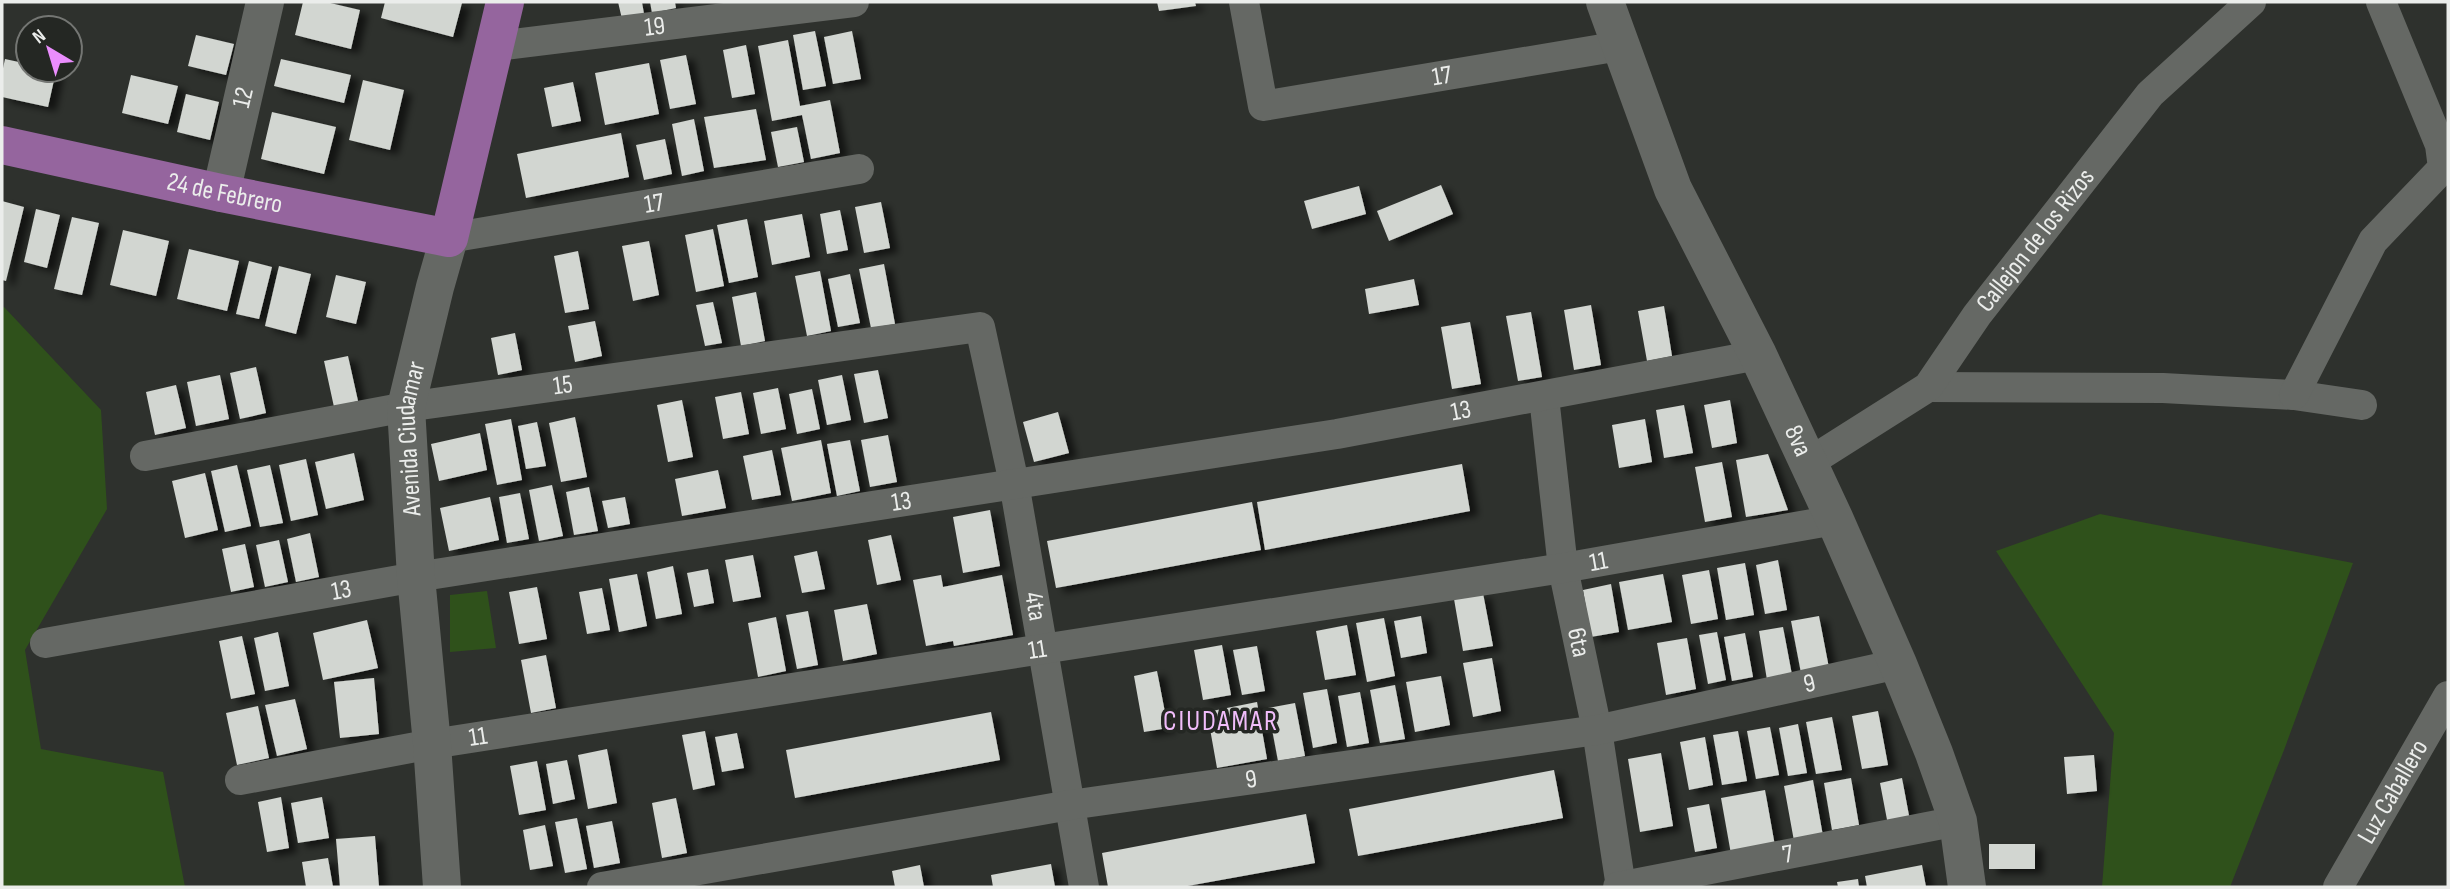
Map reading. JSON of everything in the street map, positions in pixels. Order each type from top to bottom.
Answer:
[{"type":"main road","name":"Avenida Ciudamar","points":[[449,238],[497,46],[505,2]]},
{"type":"main road","name":"24 de Febrero","points":[[2,145],[221,193],[449,238]]},
{"type":"street","name":"12","points":[[221,193],[265,2]]},
{"type":"street","name":"19","points":[[497,46],[854,2]]},
{"type":"street","name":"17","points":[[1244,2],[1263,106],[1620,46]]},
{"type":"street","name":"8va","points":[[1605,2],[1673,189],[1758,355],[1898,664],[1958,821],[1968,887]]},
{"type":"street","name":"Callejon de los Rizos","points":[[1808,463],[1928,387],[1977,314],[2150,94],[2251,2]]},
{"type":"street","points":[[2294,395],[2373,241],[2444,168],[2440,145],[2381,2]]},
{"type":"street","name":"17","points":[[449,238],[859,169]]},
{"type":"street","name":"Avenida Ciudamar","points":[[442,887],[416,577],[406,407],[449,238]]},
{"type":"street","name":"15","points":[[145,456],[406,407],[981,327]]},
{"type":"street","name":"4ta","points":[[981,327],[1014,483],[1084,887]]},
{"type":"street","name":"13","points":[[45,643],[416,577],[1337,435],[1758,355]]},
{"type":"street","points":[[1928,387],[2163,388],[2294,395],[2362,405]]},
{"type":"street","name":"6ta","points":[[1544,397],[1563,568],[1597,730],[1620,887]]},
{"type":"street","name":"11","points":[[240,780],[432,744],[1563,568],[1835,520]]},
{"type":"street","name":"9","points":[[602,887],[1070,806],[1597,730],[1898,664]]},
{"type":"street","name":"Luz Caballero","points":[[2338,887],[2448,696]]},
{"type":"street","name":"7","points":[[1620,887],[1958,821]]},
{"type":"green space","points":[[4,307],[101,410],[107,509],[25,650],[41,749],[163,772],[185,887],[2,887]]},
{"type":"green space","points":[[2100,514],[2353,563],[2230,887],[2102,887],[2114,733],[1996,551]]},
{"type":"green space","points":[[487,591],[496,648],[450,652],[450,595]]},
{"type":"building","points":[[303,2],[326,2],[360,10],[351,49],[295,35]]},
{"type":"building","points":[[385,2],[462,3],[453,37],[381,18]]},
{"type":"building","points":[[618,2],[642,2],[644,14],[622,19]]},
{"type":"building","points":[[650,2],[675,2],[676,8],[652,13]]},
{"type":"building","points":[[1157,2],[1195,2],[1196,6],[1159,11]]},
{"type":"building","points":[[815,31],[826,86],[803,90],[793,35]]},
{"type":"building","points":[[852,31],[861,79],[833,84],[824,37]]},
{"type":"building","points":[[196,35],[234,44],[226,75],[188,66]]},
{"type":"building","points":[[788,40],[800,106],[830,100],[840,153],[811,159],[802,115],[772,121],[758,46]]},
{"type":"building","points":[[746,45],[755,94],[732,98],[723,50]]},
{"type":"building","points":[[686,55],[696,104],[670,109],[660,60]]},
{"type":"building","points":[[5,59],[14,61],[14,84],[53,84],[48,107],[2,97]]},
{"type":"building","points":[[281,59],[351,75],[344,103],[274,86]]},
{"type":"building","points":[[649,63],[659,114],[605,125],[595,73]]},
{"type":"building","points":[[131,75],[178,86],[168,124],[122,113]]},
{"type":"building","points":[[363,80],[404,90],[390,150],[349,140]]},
{"type":"building","points":[[573,82],[581,121],[552,127],[544,88]]},
{"type":"building","points":[[186,94],[219,102],[210,140],[177,132]]},
{"type":"building","points":[[756,109],[766,160],[714,168],[704,117]]},
{"type":"building","points":[[272,112],[336,127],[324,174],[261,159]]},
{"type":"building","points":[[694,119],[704,171],[682,176],[672,124]]},
{"type":"building","points":[[797,127],[804,162],[778,167],[771,132]]},
{"type":"building","points":[[621,133],[629,177],[526,198],[517,154]]},
{"type":"building","points":[[665,139],[672,174],[644,180],[636,145]]},
{"type":"building","points":[[1441,185],[1453,214],[1389,241],[1377,211]]},
{"type":"building","points":[[1359,186],[1366,214],[1312,229],[1304,201]]},
{"type":"building","points":[[2,201],[24,207],[6,281],[2,280]]},
{"type":"building","points":[[881,202],[890,248],[864,253],[855,207]]},
{"type":"building","points":[[36,209],[60,215],[47,268],[24,262]]},
{"type":"building","points":[[840,210],[848,250],[827,254],[820,214]]},
{"type":"building","points":[[802,214],[810,257],[772,265],[764,221]]},
{"type":"building","points":[[72,217],[99,223],[82,295],[54,289]]},
{"type":"building","points":[[747,219],[758,277],[729,283],[717,225]]},
{"type":"building","points":[[713,229],[724,286],[696,292],[685,235]]},
{"type":"building","points":[[123,230],[169,241],[156,296],[110,285]]},
{"type":"building","points":[[649,241],[659,295],[633,301],[622,246]]},
{"type":"building","points":[[189,249],[239,261],[227,311],[177,299]]},
{"type":"building","points":[[578,251],[589,309],[565,313],[554,256]]},
{"type":"building","points":[[249,261],[272,267],[259,319],[236,314]]},
{"type":"building","points":[[884,264],[895,324],[871,328],[859,269]]},
{"type":"building","points":[[279,266],[311,274],[296,334],[265,326]]},
{"type":"building","points":[[820,271],[831,331],[807,336],[795,276]]},
{"type":"building","points":[[850,274],[860,323],[838,327],[828,279]]},
{"type":"building","points":[[336,275],[366,282],[356,324],[326,317]]},
{"type":"building","points":[[1414,279],[1419,305],[1369,314],[1365,289]]},
{"type":"building","points":[[756,292],[765,341],[741,346],[732,297]]},
{"type":"building","points":[[713,302],[722,343],[705,346],[696,305]]},
{"type":"building","points":[[1591,305],[1601,365],[1574,370],[1564,310]]},
{"type":"building","points":[[1664,306],[1672,356],[1647,361],[1638,311]]},
{"type":"building","points":[[1531,312],[1542,377],[1518,381],[1506,316]]},
{"type":"building","points":[[595,321],[602,356],[575,362],[568,326]]},
{"type":"building","points":[[1470,322],[1481,384],[1452,389],[1441,327]]},
{"type":"building","points":[[515,333],[522,370],[498,375],[491,338]]},
{"type":"building","points":[[348,356],[358,401],[334,407],[324,361]]},
{"type":"building","points":[[256,367],[266,413],[240,419],[230,373]]},
{"type":"building","points":[[878,370],[888,418],[864,423],[854,374]]},
{"type":"building","points":[[220,375],[229,419],[196,426],[187,382]]},
{"type":"building","points":[[842,375],[851,420],[827,425],[818,380]]},
{"type":"building","points":[[176,385],[186,428],[155,435],[146,392]]},
{"type":"building","points":[[778,388],[786,429],[761,434],[753,393]]},
{"type":"building","points":[[812,389],[820,429],[797,434],[789,394]]},
{"type":"building","points":[[741,392],[749,434],[723,439],[715,397]]},
{"type":"building","points":[[682,400],[693,457],[668,462],[657,405]]},
{"type":"building","points":[[1730,400],[1737,443],[1712,448],[1704,405]]},
{"type":"building","points":[[1684,405],[1693,453],[1664,458],[1656,410]]},
{"type":"building","points":[[1058,412],[1069,453],[1034,462],[1023,422]]},
{"type":"building","points":[[575,417],[587,477],[561,482],[549,423]]},
{"type":"building","points":[[511,419],[522,480],[497,485],[485,424]]},
{"type":"building","points":[[1645,419],[1652,462],[1619,468],[1612,425]]},
{"type":"building","points":[[537,422],[546,466],[526,469],[518,426]]},
{"type":"building","points":[[480,433],[487,470],[439,481],[431,444]]},
{"type":"building","points":[[888,435],[897,482],[870,487],[861,440]]},
{"type":"building","points":[[821,440],[831,493],[792,501],[781,448]]},
{"type":"building","points":[[850,440],[860,491],[837,496],[827,444]]},
{"type":"building","points":[[772,450],[781,495],[752,500],[743,456]]},
{"type":"building","points":[[354,453],[364,500],[326,509],[315,462]]},
{"type":"building","points":[[1768,454],[1788,510],[1746,517],[1736,460]]},
{"type":"building","points":[[306,459],[318,515],[291,521],[279,465]]},
{"type":"building","points":[[1722,462],[1732,517],[1705,522],[1695,467]]},
{"type":"building","points":[[1462,464],[1470,511],[1265,550],[1257,502]]},
{"type":"building","points":[[237,465],[251,526],[225,532],[211,471]]},
{"type":"building","points":[[270,465],[283,523],[260,527],[247,470]]},
{"type":"building","points":[[718,470],[726,508],[682,516],[675,479]]},
{"type":"building","points":[[205,473],[218,530],[185,538],[172,481]]},
{"type":"building","points":[[552,485],[563,536],[539,541],[529,490]]},
{"type":"building","points":[[589,487],[598,531],[574,535],[566,492]]},
{"type":"building","points":[[520,493],[529,539],[507,543],[499,497]]},
{"type":"building","points":[[490,497],[499,540],[449,551],[440,508]]},
{"type":"building","points":[[625,497],[630,524],[608,528],[602,501]]},
{"type":"building","points":[[1252,502],[1261,550],[1056,588],[1047,541]]},
{"type":"building","points":[[990,510],[1000,566],[963,573],[953,517]]},
{"type":"building","points":[[310,533],[319,577],[296,582],[287,539]]},
{"type":"building","points":[[891,535],[901,580],[877,585],[868,540]]},
{"type":"building","points":[[279,540],[288,582],[265,587],[256,545]]},
{"type":"building","points":[[245,544],[254,587],[231,592],[222,549]]},
{"type":"building","points":[[817,551],[825,589],[802,593],[794,556]]},
{"type":"building","points":[[753,555],[761,597],[733,602],[725,560]]},
{"type":"building","points":[[1778,560],[1787,610],[1765,614],[1756,565]]},
{"type":"building","points":[[1745,563],[1754,615],[1726,620],[1717,568]]},
{"type":"building","points":[[673,566],[682,614],[656,619],[647,572]]},
{"type":"building","points":[[708,569],[714,603],[694,607],[687,573]]},
{"type":"building","points":[[1709,570],[1718,619],[1691,624],[1682,575]]},
{"type":"building","points":[[637,574],[647,626],[619,632],[609,579]]},
{"type":"building","points":[[1663,574],[1672,622],[1628,630],[1619,582]]},
{"type":"building","points":[[941,575],[943,587],[1002,575],[1013,635],[954,646],[953,641],[926,646],[913,580]]},
{"type":"building","points":[[1611,584],[1619,632],[1591,637],[1583,590]]},
{"type":"building","points":[[537,587],[547,639],[519,644],[509,592]]},
{"type":"building","points":[[602,588],[610,630],[587,634],[579,592]]},
{"type":"building","points":[[1483,593],[1493,646],[1463,651],[1454,599]]},
{"type":"building","points":[[867,604],[877,654],[843,661],[834,610]]},
{"type":"building","points":[[808,611],[818,665],[797,669],[786,615]]},
{"type":"building","points":[[1421,616],[1427,653],[1401,658],[1394,621]]},
{"type":"building","points":[[1819,616],[1829,668],[1801,673],[1791,621]]},
{"type":"building","points":[[776,617],[786,671],[758,677],[748,623]]},
{"type":"building","points":[[1384,618],[1395,676],[1367,682],[1356,623]]},
{"type":"building","points":[[367,620],[378,668],[323,680],[313,633]]},
{"type":"building","points":[[1347,625],[1356,675],[1325,680],[1316,631]]},
{"type":"building","points":[[1783,627],[1792,675],[1767,680],[1759,631]]},
{"type":"building","points":[[278,632],[289,686],[265,691],[254,638]]},
{"type":"building","points":[[1717,632],[1726,680],[1708,684],[1699,635]]},
{"type":"building","points":[[1745,633],[1753,677],[1732,681],[1724,637]]},
{"type":"building","points":[[242,636],[255,694],[231,699],[219,641]]},
{"type":"building","points":[[1687,638],[1696,689],[1666,695],[1657,643]]},
{"type":"building","points":[[1222,645],[1231,695],[1203,700],[1194,650]]},
{"type":"building","points":[[1257,646],[1265,691],[1242,695],[1233,650]]},
{"type":"building","points":[[546,655],[556,708],[531,713],[521,660]]},
{"type":"building","points":[[1492,658],[1501,711],[1473,717],[1463,663]]},
{"type":"building","points":[[1157,671],[1168,728],[1144,732],[1134,676]]},
{"type":"building","points":[[1441,676],[1450,725],[1415,732],[1406,682]]},
{"type":"building","points":[[374,678],[379,734],[340,738],[334,682]]},
{"type":"building","points":[[1395,685],[1405,739],[1380,743],[1370,690]]},
{"type":"building","points":[[1327,689],[1337,743],[1313,748],[1303,693]]},
{"type":"building","points":[[1360,692],[1369,743],[1347,747],[1338,696]]},
{"type":"building","points":[[295,699],[307,749],[277,756],[265,705]]},
{"type":"building","points":[[1257,702],[1267,759],[1217,768],[1207,712]]},
{"type":"building","points":[[1295,703],[1305,756],[1278,761],[1268,708]]},
{"type":"building","points":[[258,706],[269,758],[237,765],[226,713]]},
{"type":"building","points":[[1878,711],[1888,765],[1862,769],[1852,716]]},
{"type":"building","points":[[991,712],[1000,760],[795,798],[786,750]]},
{"type":"building","points":[[1832,717],[1842,770],[1816,774],[1806,722]]},
{"type":"building","points":[[1798,724],[1807,773],[1788,776],[1779,728]]},
{"type":"building","points":[[1770,727],[1779,775],[1756,779],[1747,731]]},
{"type":"building","points":[[705,731],[715,785],[693,790],[682,735]]},
{"type":"building","points":[[1738,731],[1747,781],[1722,785],[1713,735]]},
{"type":"building","points":[[737,733],[744,768],[722,772],[715,737]]},
{"type":"building","points":[[1705,737],[1713,785],[1689,790],[1680,742]]},
{"type":"building","points":[[607,749],[617,803],[588,809],[578,755]]},
{"type":"building","points":[[1661,753],[1673,826],[1640,832],[1628,759]]},
{"type":"building","points":[[2094,755],[2097,791],[2067,794],[2064,757]]},
{"type":"building","points":[[567,760],[575,799],[553,804],[546,764]]},
{"type":"building","points":[[537,761],[546,810],[519,815],[510,766]]},
{"type":"building","points":[[1554,770],[1563,818],[1358,856],[1349,809]]},
{"type":"building","points":[[1851,778],[1859,825],[1832,830],[1824,783]]},
{"type":"building","points":[[1902,778],[1910,821],[1888,825],[1880,783]]},
{"type":"building","points":[[1813,780],[1823,836],[1794,841],[1784,786]]},
{"type":"building","points":[[1765,790],[1775,846],[1731,854],[1721,798]]},
{"type":"building","points":[[281,797],[289,848],[267,852],[258,802]]},
{"type":"building","points":[[322,797],[329,838],[298,843],[291,803]]},
{"type":"building","points":[[676,798],[687,853],[662,858],[652,803]]},
{"type":"building","points":[[1709,804],[1717,848],[1695,852],[1687,808]]},
{"type":"building","points":[[1306,814],[1315,863],[1182,887],[1108,887],[1102,853]]},
{"type":"building","points":[[577,818],[587,869],[565,873],[555,822]]},
{"type":"building","points":[[612,821],[620,863],[594,868],[586,826]]},
{"type":"building","points":[[545,825],[553,866],[530,870],[523,830]]},
{"type":"building","points":[[375,836],[379,887],[340,887],[336,839]]},
{"type":"building","points":[[1989,844],[2035,844],[2035,869],[1989,869]]},
{"type":"building","points":[[328,858],[333,887],[306,887],[302,862]]},
{"type":"building","points":[[1051,864],[1055,887],[993,887],[991,875]]},
{"type":"building","points":[[920,865],[924,887],[895,887],[892,871]]},
{"type":"building","points":[[1922,865],[1926,887],[1867,887],[1865,876]]},
{"type":"building","points":[[1858,879],[1859,887],[1838,887],[1837,882]]},
{"type":"district","name":"CIUDAMAR","points":[[1221,721]]}]
